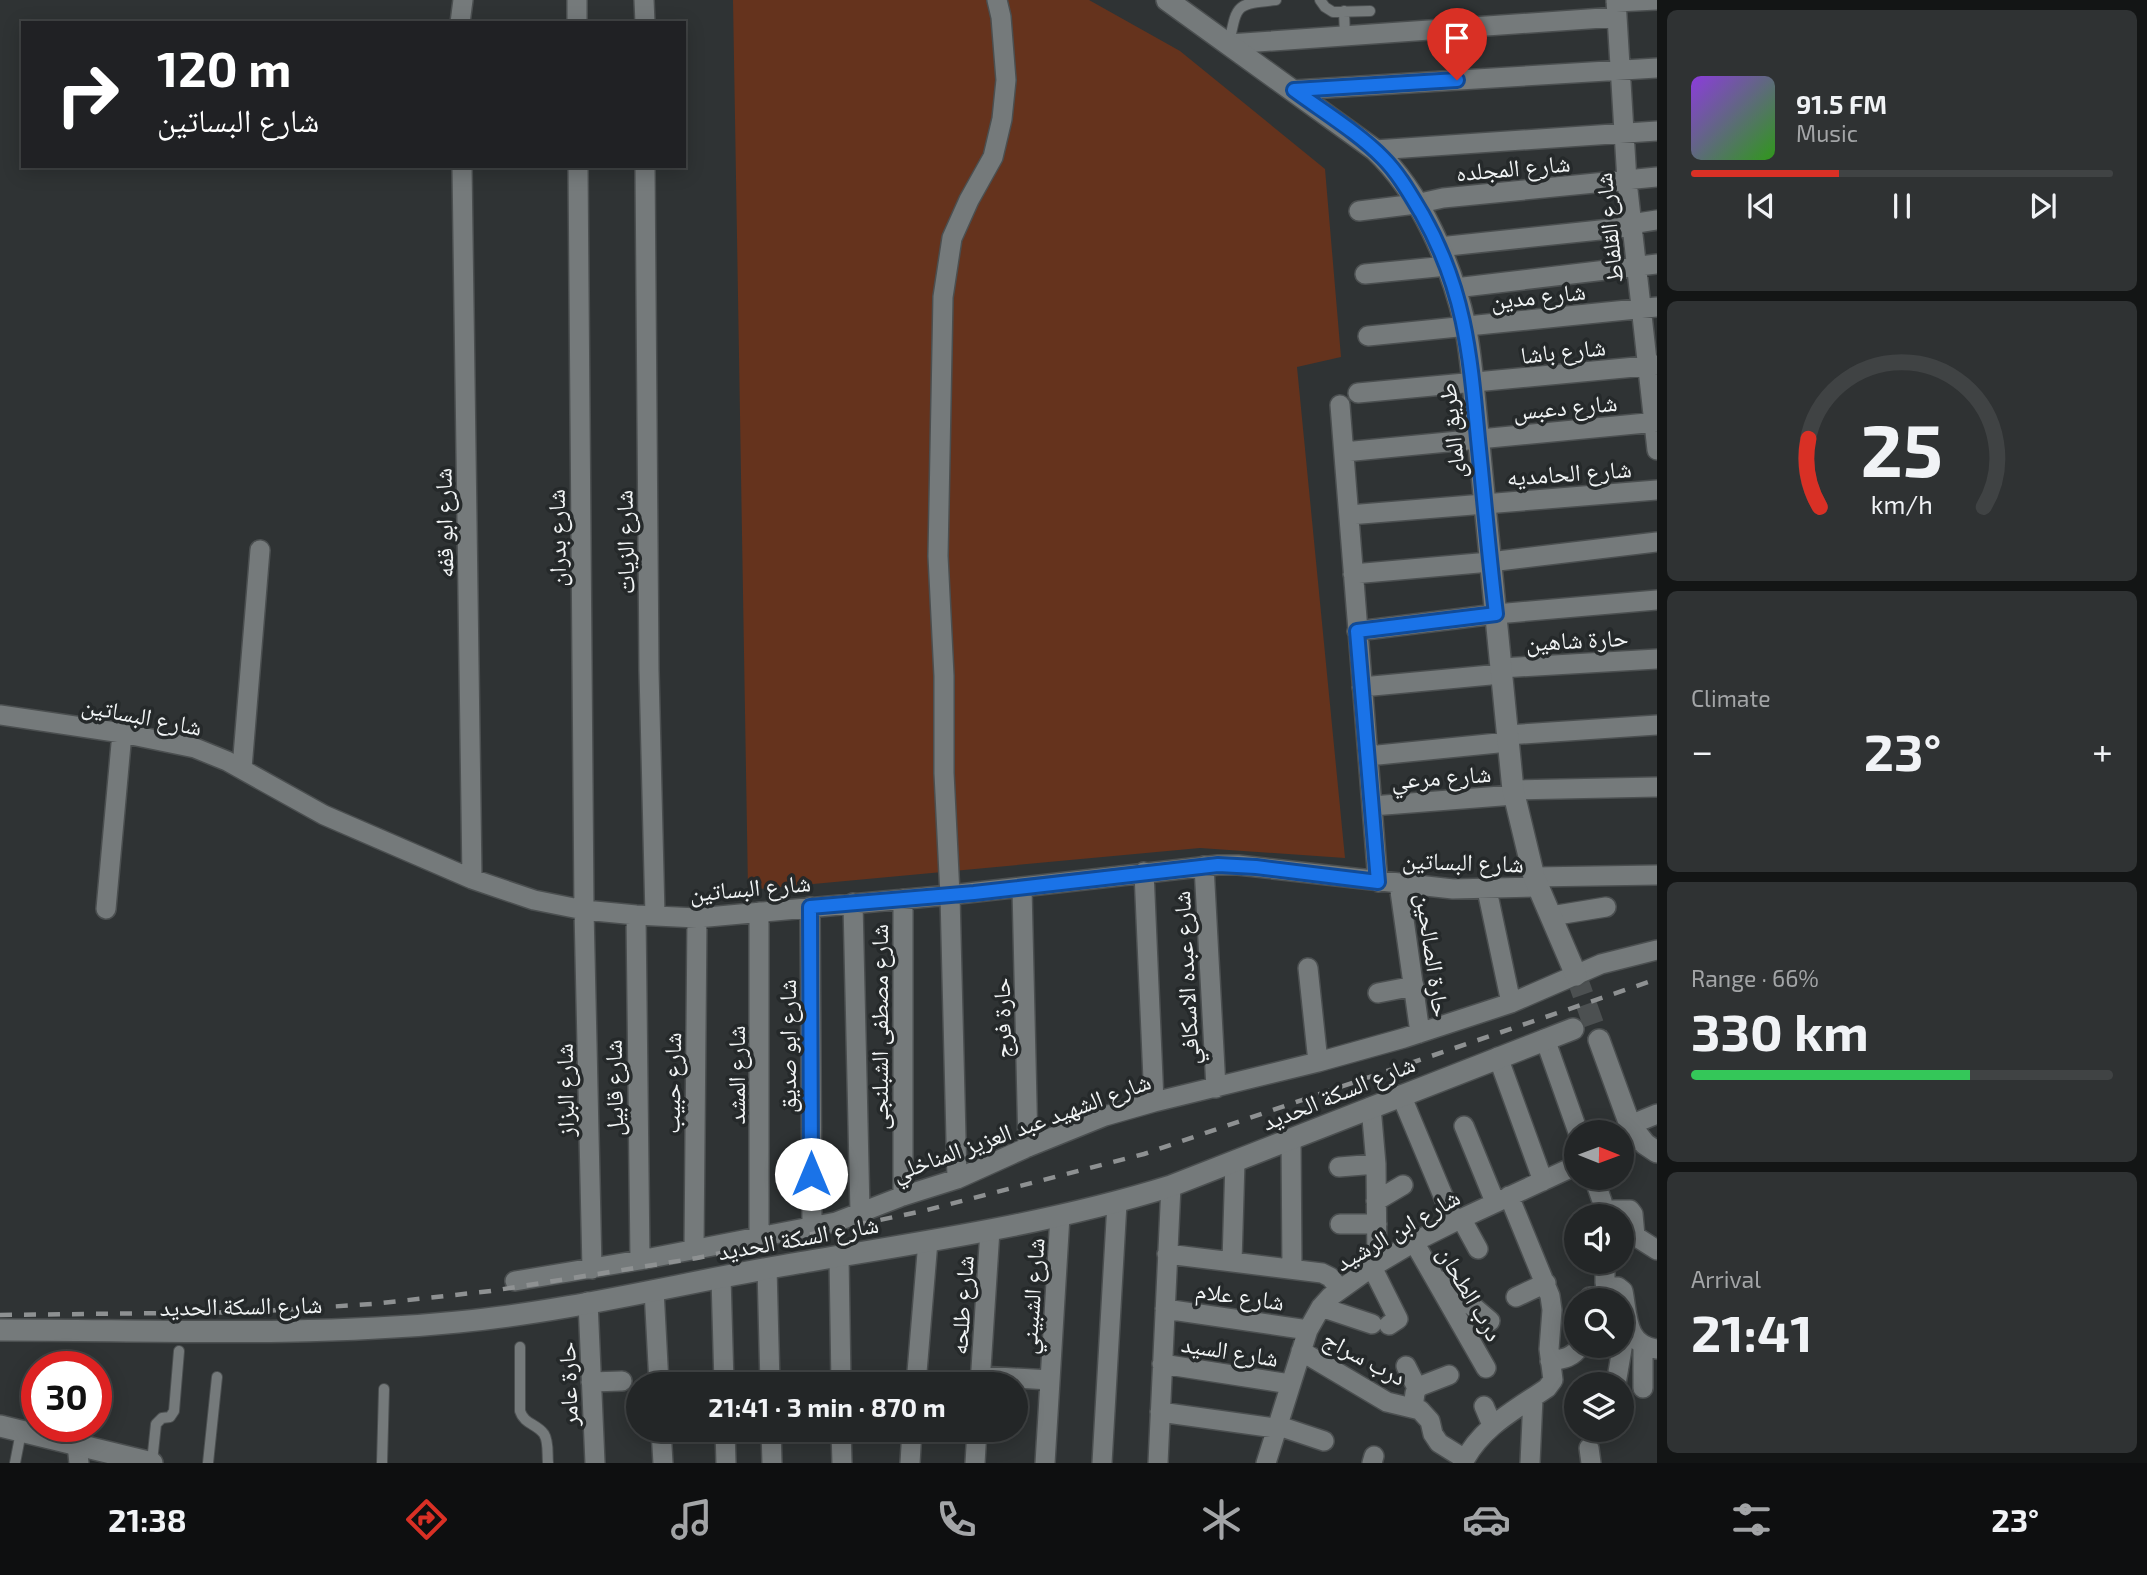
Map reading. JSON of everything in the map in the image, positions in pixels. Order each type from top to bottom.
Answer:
[{"type":"street","points":[[460,21],[463,0]]},
{"type":"street","points":[[577,0],[577,21]]},
{"type":"street","points":[[644,0],[645,21]]},
{"type":"street","points":[[957,1180],[950,895],[944,773],[944,676],[938,556],[943,297],[952,238],[993,157],[1002,119],[1006,80],[997,0]]},
{"type":"street","name":"طريق الماى","points":[[1167,0],[1375,150],[1400,178],[1443,257],[1466,327],[1474,383],[1513,793],[1536,882],[1576,975]]},
{"type":"street","points":[[1229,44],[1345,36],[1657,1]]},
{"type":"street","name":"شارع القلفاط","points":[[1616,6],[1627,181],[1636,266],[1649,308],[1657,450]]},
{"type":"street","points":[[1294,90],[1657,68]]},
{"type":"street","points":[[1375,150],[1657,131]]},
{"type":"street","name":"شارع ابو قفه","points":[[462,168],[472,879]]},
{"type":"street","name":"شارع بدران","points":[[578,168],[584,910]]},
{"type":"street","name":"شارع الزيات","points":[[645,168],[649,671],[645,916]]},
{"type":"street","name":"شارع المجلده","points":[[1359,211],[1443,198],[1657,177]]},
{"type":"street","points":[[1365,274],[1443,257],[1657,220]]},
{"type":"street","points":[[1455,288],[1657,264]]},
{"type":"street","name":"شارع مدين","points":[[1368,336],[1649,308]]},
{"type":"street","name":"شارع باشا","points":[[1357,393],[1653,365]]},
{"type":"street","points":[[1340,405],[1378,882]]},
{"type":"street","name":"شارع دعبس","points":[[1344,452],[1656,423]]},
{"type":"street","name":"شارع الحامديه","points":[[1349,515],[1657,490]]},
{"type":"street","points":[[1353,574],[1490,562],[1657,542]]},
{"type":"street","points":[[242,768],[260,550]]},
{"type":"street","points":[[1357,631],[1496,614],[1657,600]]},
{"type":"street","name":"حارة شاهين","points":[[1362,687],[1501,671],[1657,659]]},
{"type":"street","name":"شارع البساتين","points":[[0,715],[122,733],[195,748],[242,768],[324,815],[472,879],[534,900],[584,910],[645,916],[697,918],[1022,888],[1204,866],[1238,865],[1378,882],[1487,890],[1536,882],[1657,875]]},
{"type":"street","points":[[1368,756],[1657,725]]},
{"type":"street","points":[[106,909],[122,733]]},
{"type":"street","name":"شارع مرعي","points":[[1372,806],[1513,793],[1657,787]]},
{"type":"street","name":"شارع عبده الاسكافي","points":[[1204,866],[1216,1088]]},
{"type":"street","points":[[1143,872],[1154,1102]]},
{"type":"street","name":"حارة الصالحين","points":[[1399,884],[1420,1033]]},
{"type":"street","name":"حارة فرج","points":[[1022,888],[1028,1147]]},
{"type":"street","points":[[1487,890],[1511,1003]]},
{"type":"street","name":"شارع مصطفى الشبلنجى","points":[[902,899],[903,1196]]},
{"type":"street","points":[[853,903],[860,1212]]},
{"type":"street","name":"شارع ابو صديق","points":[[810,907],[812,1227]]},
{"type":"street","points":[[1550,916],[1606,907]]},
{"type":"street","name":"شارع البزاز","points":[[584,910],[592,1269]]},
{"type":"street","name":"شارع المشد","points":[[759,912],[759,1238]]},
{"type":"street","name":"شارع قابيل","points":[[640,1260],[645,916]]},
{"type":"street","name":"شارع حبيب","points":[[694,1248],[697,918]]},
{"type":"street","name":"شارع الشهيد عبد العزيز المناخلي","points":[[515,1281],[592,1269],[836,1222],[903,1196],[957,1180],[1028,1147],[1105,1116],[1420,1033],[1511,1003],[1601,964],[1657,950]]},
{"type":"street","points":[[1308,968],[1318,1062]]},
{"type":"street","points":[[1378,993],[1414,986]]},
{"type":"street","name":"شارع السكة الحديد","points":[[0,1329],[165,1333],[362,1329],[487,1319],[990,1230],[1117,1203],[1171,1186],[1573,1029]]},
{"type":"street","points":[[1545,1039],[1574,1120]]},
{"type":"street","points":[[1599,1040],[1625,1120]]},
{"type":"street","points":[[1498,1057],[1543,1181]]},
{"type":"street","points":[[1401,1095],[1458,1220],[1478,1249]]},
{"type":"street","points":[[1321,1307],[1380,1324],[1398,1319],[1374,1266],[1377,1224],[1376,1164],[1371,1107]]},
{"type":"street","points":[[1634,1133],[1657,1114]]},
{"type":"street","points":[[1464,1126],[1502,1199],[1541,1246],[1552,1310],[1549,1349],[1553,1374],[1551,1384],[1492,1425],[1464,1461]]},
{"type":"street","points":[[1634,1138],[1657,1152]]},
{"type":"street","points":[[1291,1139],[1292,1269]]},
{"type":"street","points":[[1232,1262],[1235,1161]]},
{"type":"street","points":[[1339,1167],[1376,1164]]},
{"type":"street","name":"شارع ابن الرشيد","points":[[1266,1463],[1308,1330],[1321,1307],[1340,1289],[1415,1242],[1564,1171]]},
{"type":"street","points":[[1376,1201],[1403,1185]]},
{"type":"street","points":[[1158,1463],[1171,1186]]},
{"type":"street","points":[[1102,1463],[1117,1203]]},
{"type":"street","name":"شارع الشبيني","points":[[1045,1463],[1060,1216]]},
{"type":"street","points":[[1340,1224],[1377,1224]]},
{"type":"street","points":[[1634,1225],[1635,1236],[1657,1250]]},
{"type":"street","name":"شارع طلحه","points":[[981,1372],[990,1230]]},
{"type":"street","points":[[917,1372],[928,1241]]},
{"type":"street","name":"درب الطحان","points":[[1415,1242],[1486,1368]]},
{"type":"street","points":[[1167,1254],[1326,1275],[1340,1289]]},
{"type":"street","points":[[839,1256],[841,1372]]},
{"type":"street","points":[[768,1268],[770,1372]]},
{"type":"street","points":[[1431,1272],[1460,1287],[1490,1321]]},
{"type":"street","points":[[1605,1274],[1605,1283],[1623,1288]]},
{"type":"street","points":[[721,1277],[724,1372]]},
{"type":"street","points":[[1516,1297],[1546,1283]]},
{"type":"street","points":[[654,1290],[658,1372]]},
{"type":"street","name":"حارة عامر","points":[[588,1303],[595,1463]]},
{"type":"street","name":"شارع علام","points":[[1165,1309],[1308,1330]]},
{"type":"street","points":[[1621,1372],[1636,1338]]},
{"type":"street","points":[[1636,1338],[1643,1388]]},
{"type":"street","name":"درب سراج","points":[[1301,1351],[1387,1402],[1415,1398],[1439,1443],[1464,1461]]},
{"type":"street","points":[[1550,1361],[1568,1358]]},
{"type":"street","name":"شارع السيد","points":[[1162,1364],[1290,1384]]},
{"type":"street","points":[[1406,1366],[1415,1398],[1449,1375]]},
{"type":"street","points":[[1028,1380],[1050,1380]]},
{"type":"street","points":[[591,1382],[622,1381]]},
{"type":"street","points":[[1530,1463],[1533,1398]]},
{"type":"street","points":[[1484,1406],[1492,1425]]},
{"type":"street","points":[[1160,1412],[1276,1427],[1324,1441]]},
{"type":"street","points":[[0,1426],[21,1431]]},
{"type":"street","points":[[48,1442],[78,1454],[142,1462]]},
{"type":"street","points":[[662,1442],[663,1463]]},
{"type":"street","points":[[725,1442],[726,1463]]},
{"type":"street","points":[[771,1442],[772,1463]]},
{"type":"street","points":[[841,1442],[842,1463]]},
{"type":"street","points":[[910,1463],[911,1442]]},
{"type":"street","points":[[975,1463],[976,1442]]},
{"type":"lane","points":[[1229,44],[1235,15],[1240,7],[1247,3],[1276,0]]},
{"type":"lane","points":[[1320,0],[1329,10],[1370,11]]},
{"type":"lane","points":[[1345,11],[1345,36]]},
{"type":"lane","points":[[520,1347],[520,1411],[522,1417],[543,1433],[548,1463]]},
{"type":"lane","points":[[142,1462],[156,1424],[162,1418],[170,1417],[174,1411],[180,1351]]},
{"type":"lane","points":[[208,1463],[218,1377]]},
{"type":"lane","points":[[383,1463],[384,1389]]},
{"type":"lane","points":[[15,1463],[21,1431]]},
{"type":"shaded area","points":[[733,0],[1089,0],[1180,51],[1325,169],[1341,357],[1297,367],[1345,858],[1200,848],[748,890]]},
{"type":"tunnel","points":[[1576,975],[1599,1040]]},
{"type":"railway","points":[[0,1315],[250,1312],[372,1304],[491,1291],[697,1258],[923,1211],[1144,1154],[1657,979]]},
{"type":"route","points":[[811,1174],[810,907],[974,893],[1218,865],[1238,865],[1378,882],[1357,631],[1496,614],[1474,383],[1466,327],[1455,288],[1439,247],[1408,191],[1375,150],[1294,90],[1457,80]]}]
